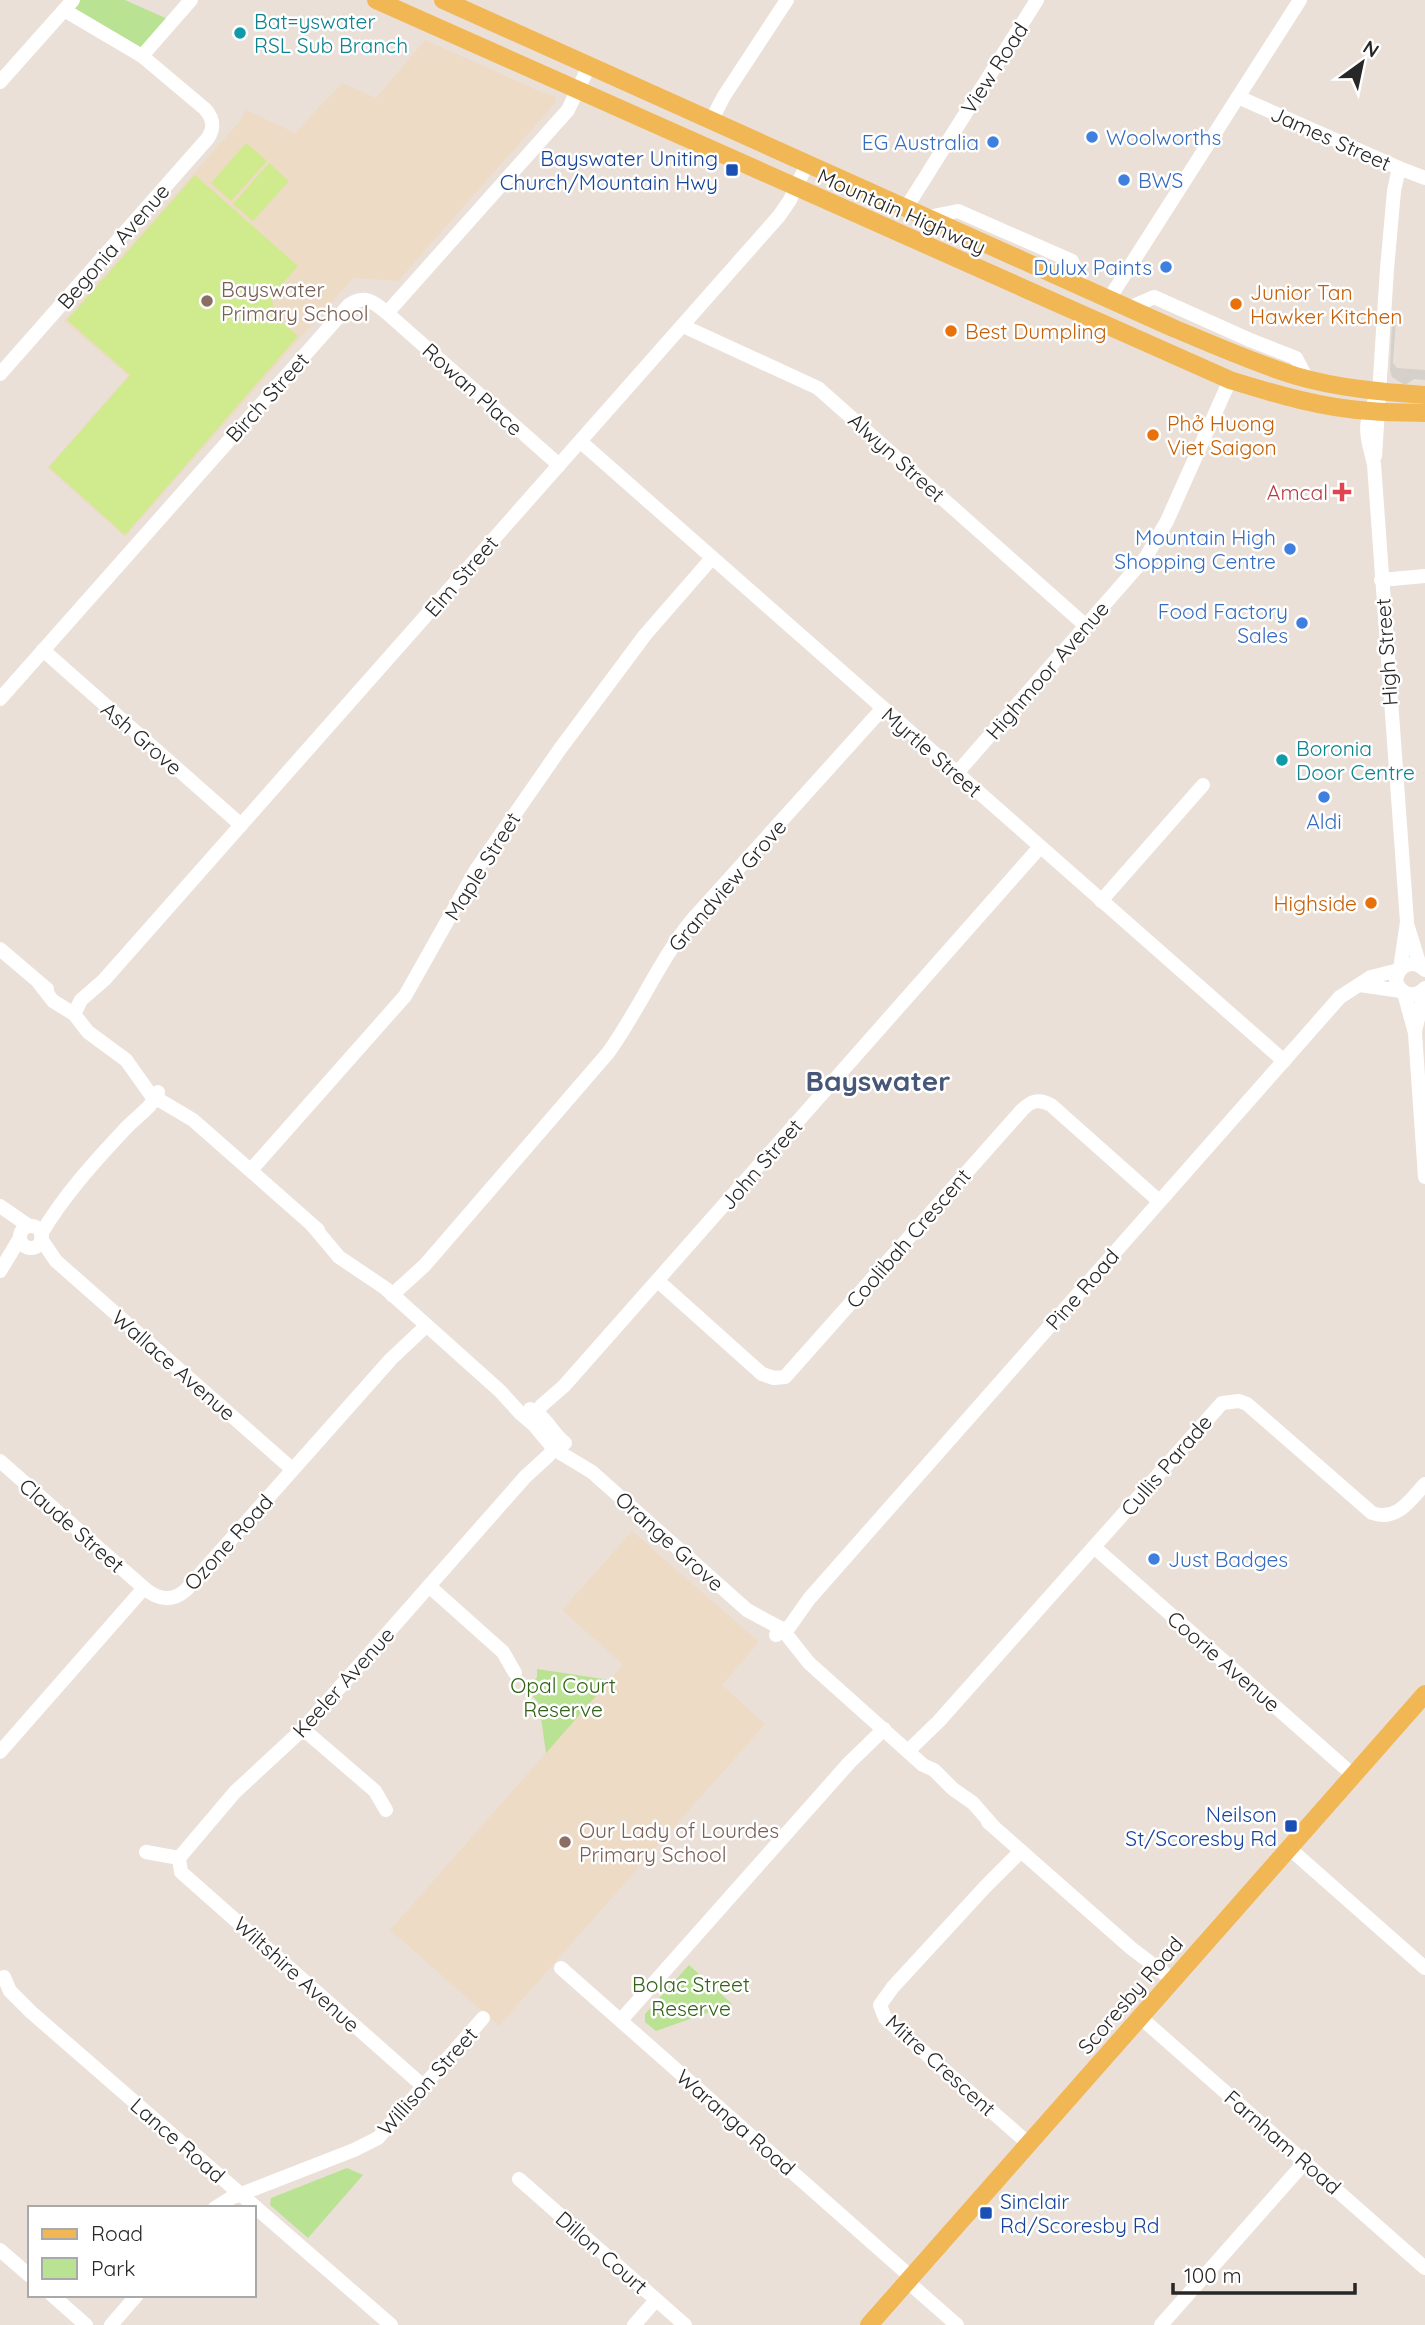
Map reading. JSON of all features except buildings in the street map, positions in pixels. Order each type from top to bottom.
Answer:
[{"type":"main road","name":"Mountain Highway","points":[[376,0],[1230,380],[1296,399],[1374,411],[1425,413]]},
{"type":"main road","name":"Mountain Highway","points":[[443,0],[467,5],[589,66],[1241,356],[1307,379],[1378,391],[1425,395]]},
{"type":"main road","name":"Scoresby Road","points":[[869,2325],[1425,1695]]},
{"type":"street","points":[[0,82],[68,5],[142,55],[191,0]]},
{"type":"street","points":[[711,121],[724,96],[787,0]]},
{"type":"street","name":"View Road","points":[[906,208],[1037,0]]},
{"type":"street","points":[[1109,299],[1300,0]]},
{"type":"street","name":"Begonia Avenue","points":[[0,374],[208,138],[213,127],[209,113],[142,55]]},
{"type":"street","points":[[387,313],[568,110],[589,66]]},
{"type":"street","name":"James Street","points":[[1238,97],[1425,178]]},
{"type":"street","name":"Elm Street","points":[[77,1011],[779,216],[807,163]]},
{"type":"street","name":"High Street","points":[[1399,169],[1393,204],[1378,391],[1374,411],[1374,464],[1407,922],[1396,981],[1403,992]]},
{"type":"street","name":"Birch Street","points":[[0,699],[349,305],[360,299],[368,300],[387,313]]},
{"type":"street","name":"Rowan Place","points":[[387,313],[559,466]]},
{"type":"street","name":"Alwyn Street","points":[[683,326],[818,388],[1086,626]]},
{"type":"street","name":"Highmoor Avenue","points":[[957,774],[1146,557],[1157,541],[1230,380]]},
{"type":"street","name":"Myrtle Street","points":[[580,442],[1284,1061]]},
{"type":"street","name":"Maple Street","points":[[251,1170],[405,996],[475,870],[645,635],[712,558]]},
{"type":"street","points":[[1381,580],[1425,576]]},
{"type":"street","name":"Ash Grove","points":[[43,650],[241,825]]},
{"type":"street","name":"Grandview Grove","points":[[392,1295],[425,1265],[608,1053],[629,1024],[671,945],[883,708]]},
{"type":"street","points":[[1101,901],[1203,785]]},
{"type":"street","name":"John Street","points":[[537,1417],[1040,847]]},
{"type":"street","name":"High Street","points":[[1407,922],[1424,968]]},
{"type":"street","name":"Orange Grove","points":[[0,949],[39,983],[53,1001],[77,1011],[88,1032],[145,1072],[155,1095],[178,1102],[193,1120],[312,1225],[363,1264],[392,1295],[500,1391],[511,1405],[537,1417],[554,1444],[592,1472],[747,1610],[758,1624],[780,1631],[791,1654],[808,1663],[915,1757],[950,1797],[969,1807],[994,1827],[1170,1983]]},
{"type":"street","name":"Pine Road","points":[[780,1631],[1340,998],[1371,977],[1399,969],[1406,964],[1424,968]]},
{"type":"street","points":[[1360,985],[1416,995],[1424,990]]},
{"type":"street","points":[[1415,1033],[1424,990]]},
{"type":"street","points":[[1403,992],[1415,1033],[1425,1177]]},
{"type":"street","points":[[2,1269],[155,1095]]},
{"type":"street","name":"Coolibah Crescent","points":[[658,1281],[762,1374],[774,1378],[785,1377],[1022,1110],[1037,1101],[1051,1105],[1159,1201]]},
{"type":"street","points":[[4,1210],[31,1236]]},
{"type":"street","name":"Wallace Avenue","points":[[31,1236],[292,1469]]},
{"type":"street","name":"Ozone Road","points":[[144,1588],[160,1598],[175,1597],[183,1593],[423,1322]]},
{"type":"street","name":"Cullis Parade","points":[[915,1757],[939,1721],[1222,1403],[1239,1401],[1247,1404],[1373,1514],[1391,1516],[1402,1510],[1425,1484]]},
{"type":"street","name":"Keeler Avenue","points":[[179,1858],[235,1792],[303,1729],[554,1444]]},
{"type":"street","name":"Claude Street","points":[[0,1461],[144,1588]]},
{"type":"street","name":"Coorie Avenue","points":[[1094,1547],[1353,1775]]},
{"type":"street","points":[[429,1586],[503,1652],[515,1673]]},
{"type":"street","points":[[0,1752],[144,1588]]},
{"type":"street","points":[[621,2021],[880,1726]]},
{"type":"street","points":[[303,1729],[375,1791],[386,1810]]},
{"type":"street","points":[[1289,1848],[1425,1968]]},
{"type":"street","name":"Mitre Crescent","points":[[1018,1849],[893,1987],[880,2005],[885,2018],[1029,2144]]},
{"type":"street","points":[[146,1852],[179,1858]]},
{"type":"street","name":"Wiltshire Avenue","points":[[179,1858],[181,1871],[423,2086]]},
{"type":"street","name":"Waranga Road","points":[[561,1968],[957,2325]]},
{"type":"street","name":"Lance Road","points":[[4,1977],[10,1991],[31,2012],[254,2206]]},
{"type":"street","name":"Farnham Road","points":[[1140,2017],[1425,2267]]},
{"type":"street","name":"Willison Street","points":[[218,2206],[240,2194],[355,2150],[378,2138],[483,2018]]},
{"type":"street","points":[[1161,2325],[1305,2162]]},
{"type":"street","name":"Dillon Court","points":[[519,2179],[685,2325]]},
{"type":"street","name":"Lance Road","points":[[256,2208],[391,2325]]},
{"type":"street","points":[[0,2250],[28,2274]]},
{"type":"street","points":[[54,2297],[86,2325]]},
{"type":"street","points":[[111,2325],[135,2297]]},
{"type":"street","points":[[634,2325],[656,2300]]},
{"type":"shaded area","name":"Bayswater Primary School","points":[[425,40],[555,96],[556,102],[398,281],[353,278],[125,537],[47,468],[128,376],[64,321],[239,122],[246,110],[295,133],[342,83],[376,98]]},
{"type":"shaded area","points":[[1392,321],[1396,321],[1393,363],[1397,368],[1425,370],[1425,380],[1414,379],[1403,384],[1392,377]]},
{"type":"shaded area","name":"Our Lady of Lourdes Primary School","points":[[632,1531],[759,1642],[722,1685],[765,1724],[499,2026],[390,1930],[623,1665],[562,1610]]},
{"type":"green space","points":[[73,0],[125,0],[172,21],[142,56],[74,16]]},
{"type":"green space","points":[[246,143],[267,161],[231,201],[211,183]]},
{"type":"green space","points":[[269,163],[289,181],[253,221],[233,204]]},
{"type":"green space","points":[[195,175],[298,266],[271,297],[276,317],[298,336],[125,535],[49,467],[130,375],[67,320]]},
{"type":"green space","name":"Opal Court Reserve","points":[[537,1669],[610,1680],[546,1753],[539,1704],[528,1690],[537,1677]]},
{"type":"green space","name":"Bolac Street Reserve","points":[[689,1965],[732,2004],[656,2031],[645,2022],[645,2014]]},
{"type":"green space","points":[[347,2168],[363,2175],[308,2238],[270,2205],[271,2198]]},
{"type":"place","name":"Bat=yswater RSL Sub Branch","points":[[240,33]]},
{"type":"place","name":"Woolworths","points":[[1092,137]]},
{"type":"place","name":"EG Australia","points":[[993,142]]},
{"type":"place","name":"Bayswater Uniting Church/Mountain Hwy","points":[[732,170]]},
{"type":"place","name":"BWS","points":[[1124,180]]},
{"type":"place","name":"Dulux Paints","points":[[1166,267]]},
{"type":"place","name":"Bayswater Primary School","points":[[207,301]]},
{"type":"place","name":"Junior Tan Hawker Kitchen","points":[[1236,304]]},
{"type":"place","name":"Best Dumpling","points":[[951,331]]},
{"type":"place","name":"Phở Huong Viet Saigon","points":[[1153,435]]},
{"type":"place","name":"Amcal","points":[[1342,492]]},
{"type":"place","name":"Mountain High Shopping Centre","points":[[1290,549]]},
{"type":"place","name":"Food Factory Sales","points":[[1302,623]]},
{"type":"place","name":"Boronia Door Centre","points":[[1282,760]]},
{"type":"place","name":"Aldi","points":[[1324,797]]},
{"type":"place","name":"Highside","points":[[1371,903]]},
{"type":"place","name":"Just Badges","points":[[1154,1559]]},
{"type":"place","name":"Neilson St/Scoresby Rd","points":[[1291,1826]]},
{"type":"place","name":"Our Lady of Lourdes Primary School","points":[[565,1842]]},
{"type":"place","name":"Sinclair Rd/Scoresby Rd","points":[[986,2213]]},
{"type":"district","name":"Bayswater","points":[[878,1080]]}]
